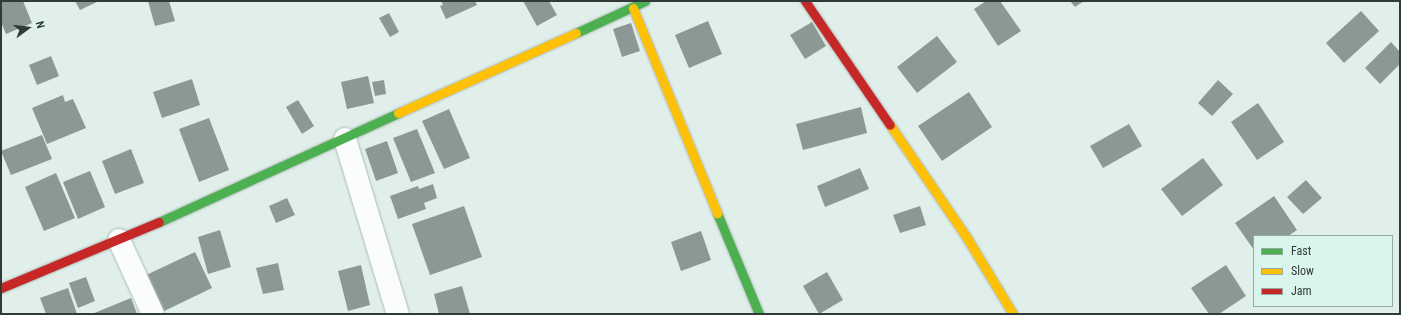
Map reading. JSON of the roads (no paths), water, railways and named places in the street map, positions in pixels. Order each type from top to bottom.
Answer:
[{"type":"street","points":[[1,288],[119,240],[633,8],[645,1]]},
{"type":"street","points":[[805,1],[967,238],[1013,314]]},
{"type":"street","points":[[633,8],[759,314]]},
{"type":"street","points":[[344,139],[398,314]]},
{"type":"street","points":[[119,240],[153,314]]}]
